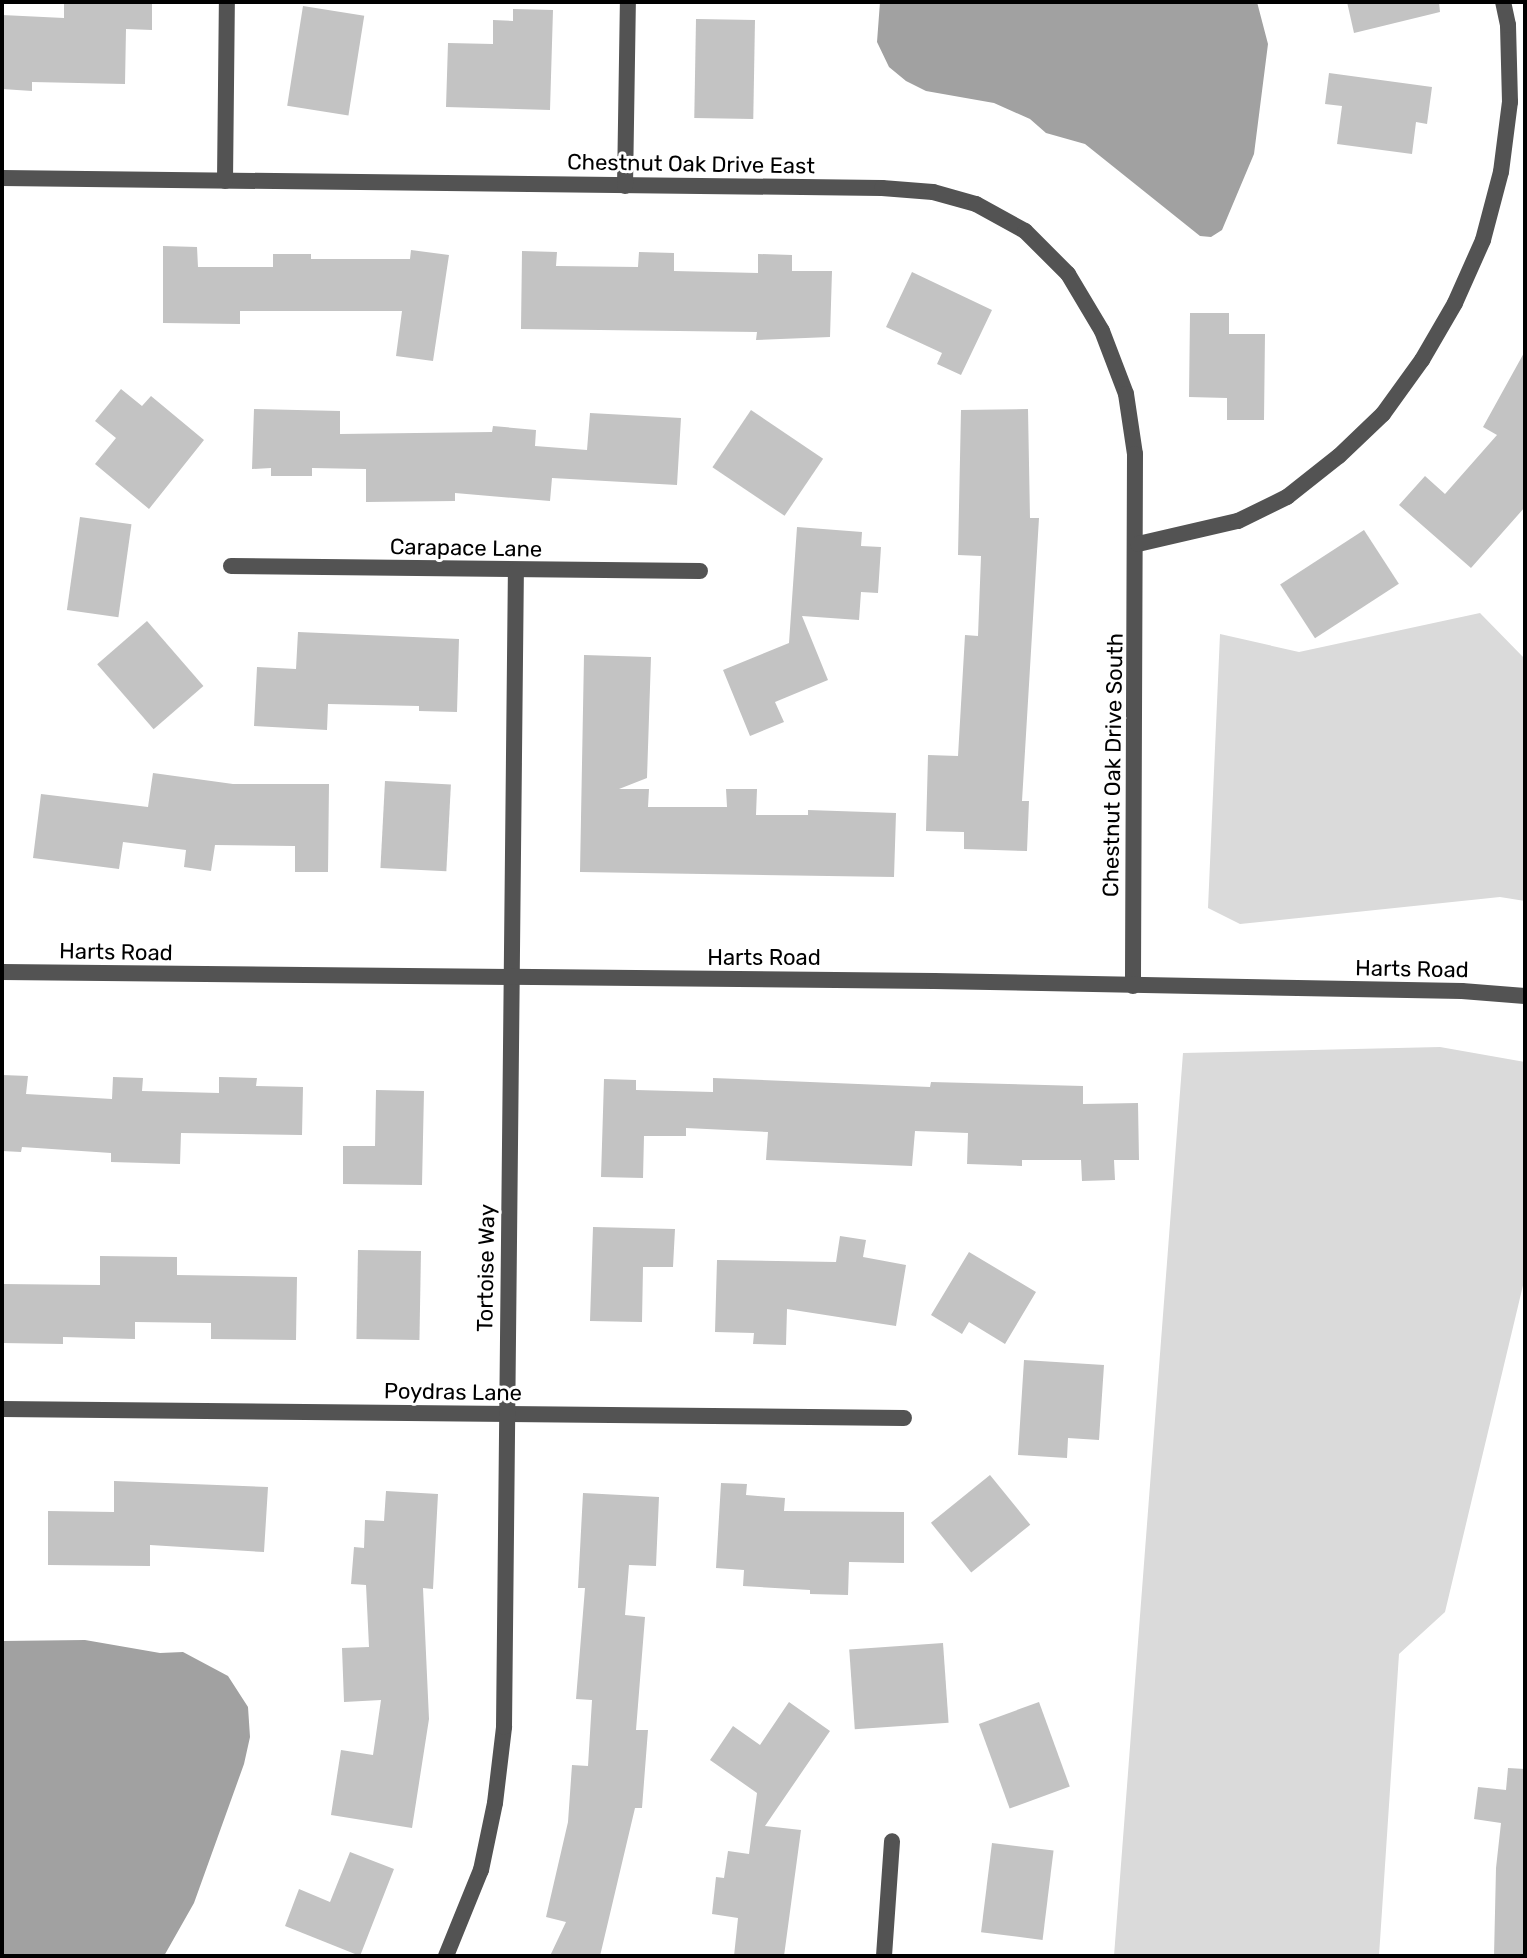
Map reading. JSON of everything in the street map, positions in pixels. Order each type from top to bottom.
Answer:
[{"type":"street","points":[[225,181],[227,2]]},
{"type":"street","points":[[625,186],[628,2]]},
{"type":"street","points":[[1138,544],[1238,521],[1287,497],[1339,456],[1383,414],[1422,360],[1455,303],[1483,240],[1501,172],[1510,102],[1508,25],[1503,2]]},
{"type":"street","name":"Chestnut Oak Drive East","points":[[2,178],[882,188],[933,192],[976,204],[1025,231],[1068,274],[1102,331],[1126,394],[1135,454],[1138,544]]},
{"type":"street","name":"Chestnut Oak Drive South","points":[[1133,986],[1138,544]]},
{"type":"street","name":"Carapace Lane","points":[[231,566],[700,571]]},
{"type":"street","name":"Tortoise Way","points":[[446,1956],[481,1870],[495,1803],[504,1727],[516,571]]},
{"type":"street","name":"Harts Road","points":[[2,972],[1133,986],[1446,991],[1525,996]]},
{"type":"street","name":"Poydras Lane","points":[[2,1409],[904,1418]]},
{"type":"street","points":[[884,1956],[892,1841]]},
{"type":"shaded area","points":[[880,2],[1257,2],[1268,44],[1254,154],[1222,230],[1211,237],[1200,236],[1085,144],[1046,133],[1030,119],[994,103],[926,91],[906,81],[889,67],[877,42]]},
{"type":"shaded area","points":[[1480,613],[1525,659],[1525,901],[1500,897],[1240,924],[1208,908],[1220,634],[1299,652]]},
{"type":"shaded area","points":[[1440,1047],[1525,1062],[1525,1277],[1445,1612],[1399,1654],[1379,1956],[1114,1956],[1183,1053]]},
{"type":"shaded area","points":[[85,1640],[160,1653],[183,1652],[228,1676],[248,1707],[250,1737],[244,1764],[194,1903],[164,1956],[2,1956],[2,1641]]},
{"type":"building","points":[[64,2],[152,2],[152,30],[126,29],[125,84],[32,82],[32,91],[2,89],[2,15],[64,18]]},
{"type":"building","points":[[1347,2],[1439,2],[1440,12],[1354,33]]},
{"type":"building","points":[[303,6],[364,16],[348,115],[287,106]]},
{"type":"building","points":[[513,9],[553,10],[550,110],[446,107],[448,43],[493,44],[493,20],[513,21]]},
{"type":"building","points":[[696,19],[755,20],[753,119],[694,118]]},
{"type":"building","points":[[1329,73],[1432,87],[1427,124],[1416,122],[1412,154],[1337,144],[1342,106],[1325,104]]},
{"type":"building","points":[[163,246],[197,247],[198,267],[273,267],[273,254],[311,254],[311,259],[410,259],[411,250],[449,255],[433,361],[396,356],[402,311],[240,311],[240,324],[163,323]]},
{"type":"building","points":[[522,251],[557,252],[556,266],[638,267],[639,252],[674,253],[674,271],[758,273],[758,254],[792,255],[792,271],[832,271],[830,337],[756,340],[757,332],[521,329]]},
{"type":"building","points":[[912,272],[992,310],[961,375],[937,364],[942,353],[886,327]]},
{"type":"building","points":[[1190,313],[1229,313],[1229,334],[1265,334],[1264,420],[1227,420],[1227,398],[1189,397]]},
{"type":"building","points":[[1525,351],[1525,507],[1471,568],[1399,505],[1425,476],[1445,494],[1497,435],[1483,427]]},
{"type":"building","points":[[121,389],[142,406],[151,396],[204,440],[149,509],[95,464],[116,438],[95,421]]},
{"type":"building","points":[[254,409],[340,411],[340,434],[492,432],[493,426],[536,430],[535,446],[587,450],[590,413],[681,418],[677,485],[552,478],[550,501],[455,493],[455,501],[366,502],[366,469],[312,468],[312,476],[271,476],[271,468],[252,469]]},
{"type":"building","points":[[1028,409],[1030,518],[1039,518],[1022,801],[1029,801],[1027,851],[964,849],[964,832],[926,831],[928,755],[958,756],[965,635],[978,636],[981,556],[958,555],[961,410]]},
{"type":"building","points":[[751,410],[823,459],[785,516],[712,467]]},
{"type":"building","points":[[80,517],[131,524],[118,617],[67,610]]},
{"type":"building","points":[[797,527],[862,532],[861,546],[881,547],[878,593],[861,592],[859,620],[802,616],[828,680],[775,702],[784,722],[750,736],[723,670],[789,643]]},
{"type":"building","points":[[1364,530],[1399,584],[1315,638],[1280,584]]},
{"type":"building","points":[[147,621],[203,686],[154,729],[97,664]]},
{"type":"building","points":[[298,632],[459,639],[457,712],[419,711],[419,706],[328,704],[327,730],[254,726],[257,667],[296,669]]},
{"type":"building","points":[[584,655],[651,657],[647,778],[619,789],[649,789],[648,807],[727,807],[726,789],[757,789],[756,815],[808,815],[808,810],[896,813],[894,877],[580,872]]},
{"type":"building","points":[[153,773],[233,784],[329,784],[328,872],[295,872],[295,846],[215,845],[211,871],[184,867],[186,850],[123,842],[119,869],[33,858],[41,794],[148,807]]},
{"type":"building","points":[[385,781],[451,784],[446,871],[380,868]]},
{"type":"building","points":[[2,1075],[28,1076],[26,1094],[112,1099],[113,1077],[143,1078],[142,1091],[219,1093],[219,1077],[257,1078],[256,1086],[303,1087],[302,1135],[181,1133],[180,1164],[111,1162],[111,1153],[22,1147],[21,1152],[2,1151]]},
{"type":"building","points":[[713,1078],[930,1087],[931,1082],[1083,1086],[1083,1104],[1138,1103],[1139,1160],[1114,1160],[1115,1180],[1082,1181],[1081,1160],[1022,1160],[1022,1166],[967,1164],[968,1133],[915,1131],[912,1166],[766,1160],[768,1132],[686,1128],[686,1136],[644,1136],[643,1178],[601,1177],[604,1079],[636,1080],[636,1090],[713,1092]]},
{"type":"building","points":[[376,1090],[424,1091],[422,1185],[343,1184],[343,1146],[375,1146]]},
{"type":"building","points":[[593,1227],[675,1229],[673,1267],[643,1267],[642,1322],[590,1321]]},
{"type":"building","points":[[840,1236],[866,1240],[863,1257],[906,1265],[896,1326],[787,1309],[786,1345],[753,1344],[754,1333],[715,1332],[717,1260],[836,1262]]},
{"type":"building","points":[[358,1250],[421,1251],[419,1340],[356,1339]]},
{"type":"building","points":[[969,1252],[1036,1292],[1005,1344],[969,1322],[962,1334],[931,1315]]},
{"type":"building","points":[[100,1256],[177,1257],[177,1275],[297,1277],[296,1340],[211,1339],[211,1323],[135,1322],[135,1339],[63,1337],[63,1344],[2,1343],[2,1284],[100,1285]]},
{"type":"building","points":[[1024,1360],[1104,1365],[1099,1440],[1068,1438],[1067,1458],[1018,1455]]},
{"type":"building","points":[[990,1475],[1030,1525],[971,1573],[931,1523]]},
{"type":"building","points":[[114,1481],[268,1487],[264,1552],[150,1545],[150,1566],[48,1565],[48,1511],[114,1512]]},
{"type":"building","points":[[721,1483],[747,1484],[746,1495],[785,1498],[784,1511],[904,1512],[904,1563],[849,1562],[848,1595],[743,1586],[744,1570],[716,1568]]},
{"type":"building","points":[[386,1491],[438,1494],[433,1589],[423,1588],[429,1719],[412,1828],[331,1815],[341,1750],[373,1755],[381,1700],[344,1702],[342,1648],[369,1647],[366,1585],[351,1584],[354,1547],[364,1548],[365,1520],[384,1521]]},
{"type":"building","points":[[583,1493],[659,1497],[656,1566],[629,1565],[625,1615],[645,1617],[636,1730],[648,1730],[642,1808],[635,1808],[600,1956],[550,1956],[566,1922],[546,1917],[568,1822],[572,1765],[588,1766],[592,1700],[576,1699],[585,1588],[578,1588]]},
{"type":"building","points":[[943,1643],[949,1723],[855,1729],[849,1650]]},
{"type":"building","points":[[789,1702],[830,1731],[765,1826],[801,1830],[784,1956],[734,1956],[738,1918],[712,1914],[716,1877],[724,1878],[728,1851],[749,1854],[757,1793],[710,1760],[733,1726],[760,1745]]},
{"type":"building","points":[[1039,1702],[1070,1787],[1010,1808],[979,1724]]},
{"type":"building","points":[[1508,1768],[1525,1769],[1525,1956],[1494,1956],[1496,1868],[1501,1823],[1474,1819],[1478,1787],[1506,1790]]},
{"type":"building","points":[[992,1843],[1054,1851],[1043,1940],[981,1932]]},
{"type":"building","points":[[350,1852],[394,1869],[360,1956],[285,1926],[299,1889],[330,1902]]}]
